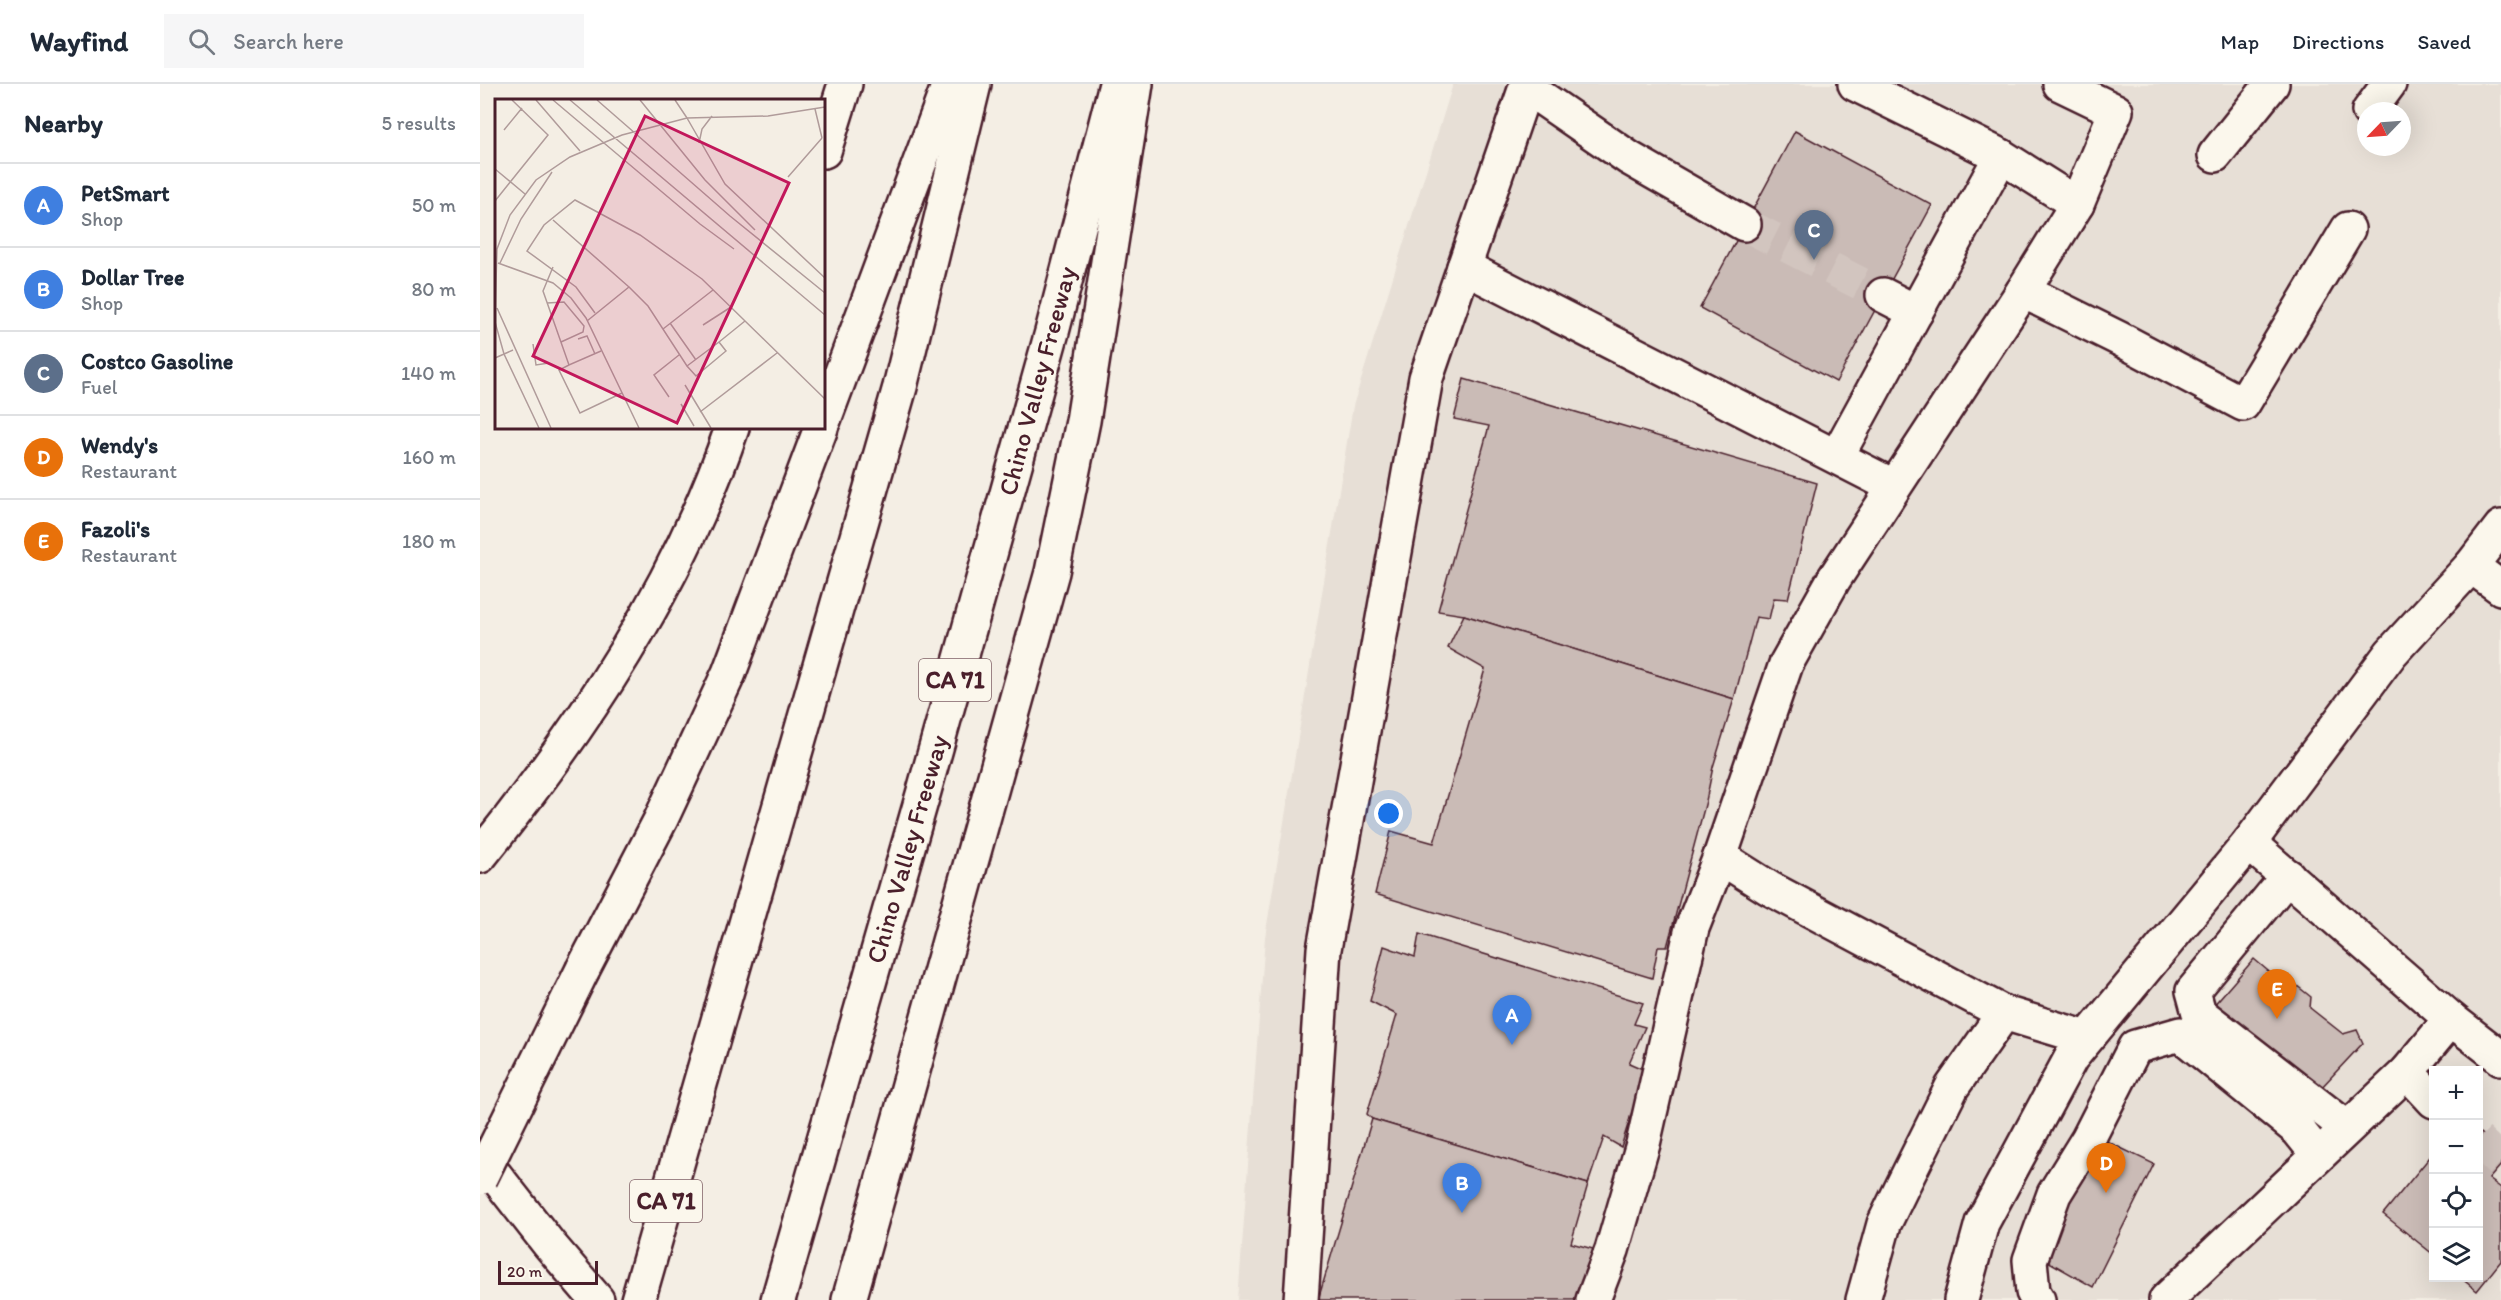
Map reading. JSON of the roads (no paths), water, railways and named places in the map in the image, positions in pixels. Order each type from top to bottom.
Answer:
[{"type":"main road","points":[[825,148],[845,84]]},
{"type":"main road","points":[[825,417],[949,84]]},
{"type":"main road","name":"CA 71","points":[[638,1300],[900,387],[974,84]]},
{"type":"main road","name":"Chino Valley Freeway","points":[[782,1287],[1052,332],[1116,84]]},
{"type":"main road","points":[[849,1300],[1053,572],[1083,421],[1136,84]]},
{"type":"main road","points":[[1855,84],[2001,156],[2077,204]]},
{"type":"main road","points":[[1593,1300],[1612,1250],[1643,1144],[1692,928],[1720,857],[1786,664],[1834,579],[2023,291],[2077,204],[2116,111],[2060,84]]},
{"type":"main road","points":[[2215,154],[2272,84]]},
{"type":"main road","points":[[2376,102],[2389,84]]},
{"type":"main road","points":[[1301,1300],[1324,949],[1426,378],[1527,86],[1629,158],[1744,224]]},
{"type":"main road","points":[[1836,456],[2001,156]]},
{"type":"main road","points":[[2023,291],[2243,404],[2348,229]]},
{"type":"main road","points":[[1464,267],[1893,486]]},
{"type":"main road","points":[[1882,295],[1916,312]]},
{"type":"main road","points":[[485,846],[543,777],[591,709],[655,598],[692,525],[732,429]]},
{"type":"main road","points":[[480,1178],[583,969],[661,819],[729,673],[821,429]]},
{"type":"main road","points":[[1961,1300],[1982,1223],[2071,1058],[2249,843],[2391,653],[2471,566],[2501,527]]},
{"type":"main road","points":[[2471,566],[2501,588]]},
{"type":"main road","points":[[2249,843],[2451,1019],[2501,1058]]},
{"type":"main road","points":[[1720,857],[1769,888],[2004,1013],[2088,1038]]},
{"type":"main road","points":[[2288,876],[2193,991],[2199,1013],[2347,1128]]},
{"type":"main road","points":[[1863,1300],[1884,1224],[1898,1195],[1952,1087],[2004,1013]]},
{"type":"main road","points":[[2166,1300],[2407,1072],[2451,1019]]},
{"type":"main road","points":[[2038,1300],[2033,1292],[2030,1260],[2054,1194],[2088,1139],[2135,1047],[2180,1034],[2298,1130],[2318,1155]]},
{"type":"main road","points":[[2407,1072],[2429,1097]]},
{"type":"main road","points":[[480,1156],[549,1244],[597,1300]]},
{"type":"tunnel","points":[[1744,224],[1883,295]]},
{"type":"tunnel","points":[[2483,1145],[2501,1162]]},
{"type":"place","name":"Costco Gasoline","points":[[1814,260]]},
{"type":"place","name":"Fazoli's","points":[[2277,1019]]},
{"type":"place","name":"PetSmart","points":[[1512,1045]]},
{"type":"place","name":"Wendy's","points":[[2106,1193]]},
{"type":"place","name":"Dollar Tree","points":[[1462,1213]]}]
